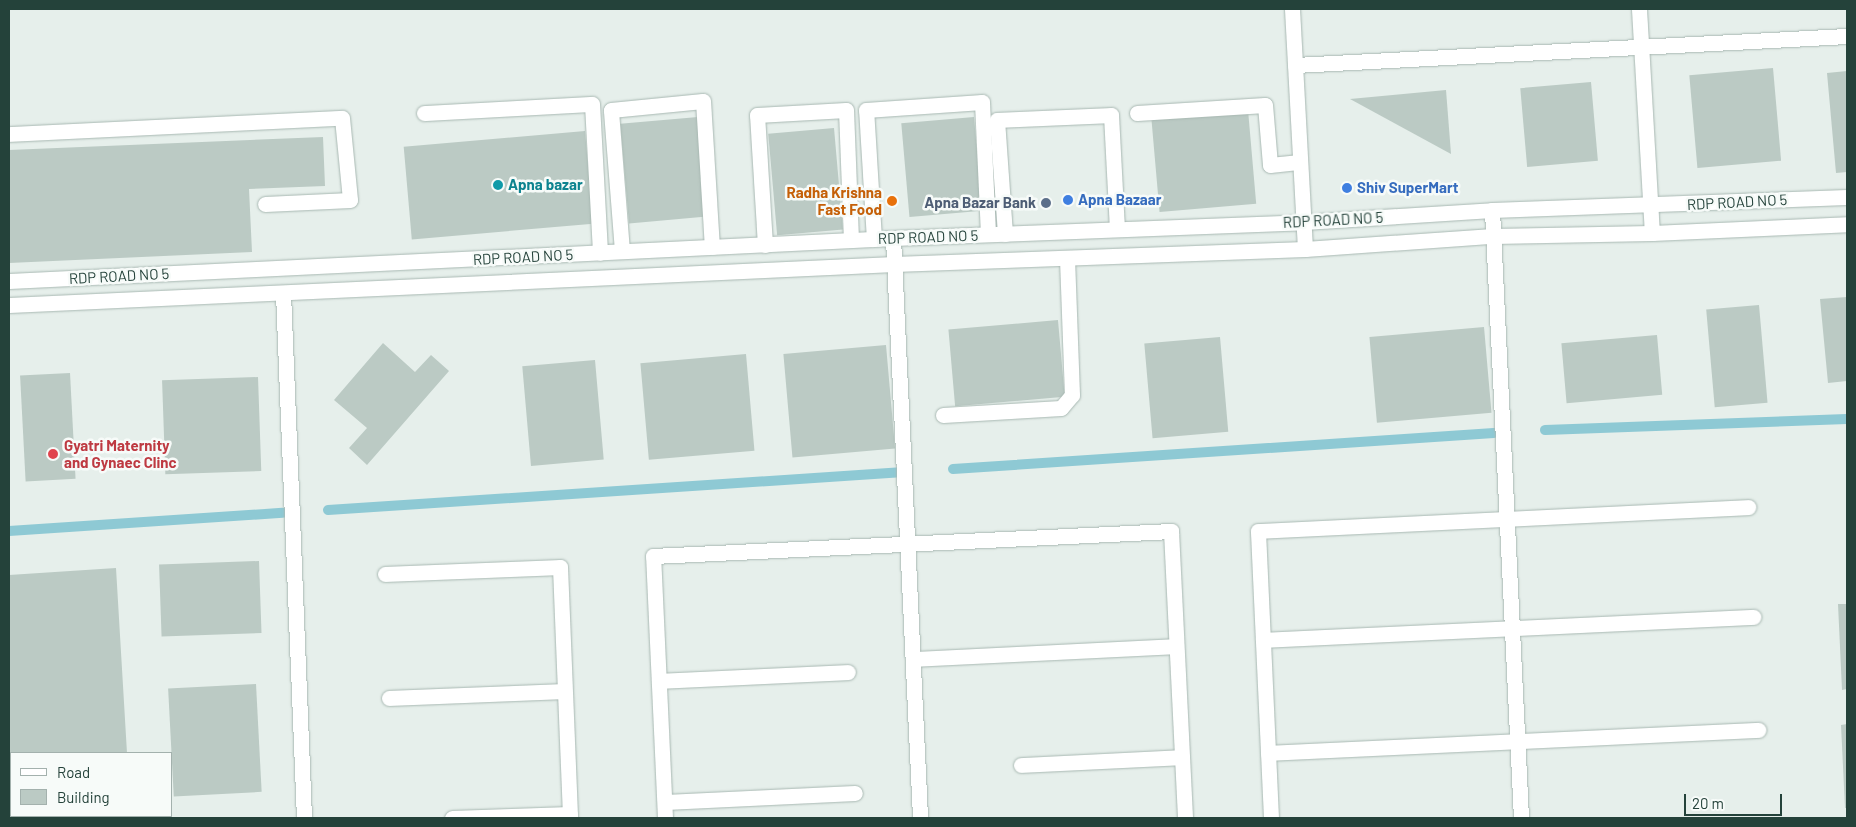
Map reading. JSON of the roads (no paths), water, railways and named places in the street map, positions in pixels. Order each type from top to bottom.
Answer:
[{"type":"main road","points":[[1292,9],[1305,249]]},
{"type":"main road","points":[[1640,9],[1652,233]]},
{"type":"main road","points":[[1295,65],[1847,36]]},
{"type":"main road","points":[[622,251],[611,110],[703,101],[712,247]]},
{"type":"main road","points":[[874,239],[866,110],[982,102],[988,234]]},
{"type":"main road","points":[[424,113],[592,104],[600,253]]},
{"type":"main road","points":[[1137,113],[1265,105],[1270,165],[1300,162]]},
{"type":"main road","points":[[765,245],[757,115],[846,110],[851,240]]},
{"type":"main road","points":[[1005,234],[997,120],[1102,115],[1111,115],[1117,229]]},
{"type":"main road","points":[[9,134],[342,118],[350,200],[265,204]]},
{"type":"main road","name":"RDP ROAD NO 5","points":[[9,281],[893,238],[1303,222],[1492,210],[1650,206],[1847,197]]},
{"type":"main road","points":[[1492,210],[1521,818]]},
{"type":"main road","name":"RDP ROAD NO 5","points":[[9,305],[894,264],[1305,249],[1493,236],[1652,233],[1847,224]]},
{"type":"main road","points":[[893,238],[920,818]]},
{"type":"main road","points":[[943,415],[1061,408],[1072,395],[1067,258]]},
{"type":"main road","points":[[283,293],[304,818]]},
{"type":"main road","points":[[1271,818],[1258,531],[1748,508]]},
{"type":"main road","points":[[665,818],[653,556],[1171,531],[1184,818]]},
{"type":"main road","points":[[385,574],[560,567],[570,816],[452,818]]},
{"type":"main road","points":[[1263,640],[1753,617]]},
{"type":"main road","points":[[913,659],[1176,646]]},
{"type":"main road","points":[[659,682],[848,672]]},
{"type":"main road","points":[[389,698],[564,691]]},
{"type":"main road","points":[[1268,753],[1758,730]]},
{"type":"main road","points":[[1020,765],[1182,757]]},
{"type":"main road","points":[[665,802],[855,794]]},
{"type":"waterway","points":[[1545,430],[1847,419]]},
{"type":"waterway","points":[[953,469],[1494,433]]},
{"type":"waterway","points":[[328,510],[904,472]]},
{"type":"waterway","points":[[9,531],[282,513]]},
{"type":"place","name":"Apna bazar","points":[[498,185]]},
{"type":"place","name":"Shiv SuperMart","points":[[1347,188]]},
{"type":"place","name":"Apna Bazaar","points":[[1068,200]]},
{"type":"place","name":"Radha Krishna Fast Food","points":[[892,201]]},
{"type":"place","name":"Apna Bazar Bank","points":[[1046,203]]},
{"type":"place","name":"Gyatri Maternity and Gynaec Clinc","points":[[53,454]]}]
